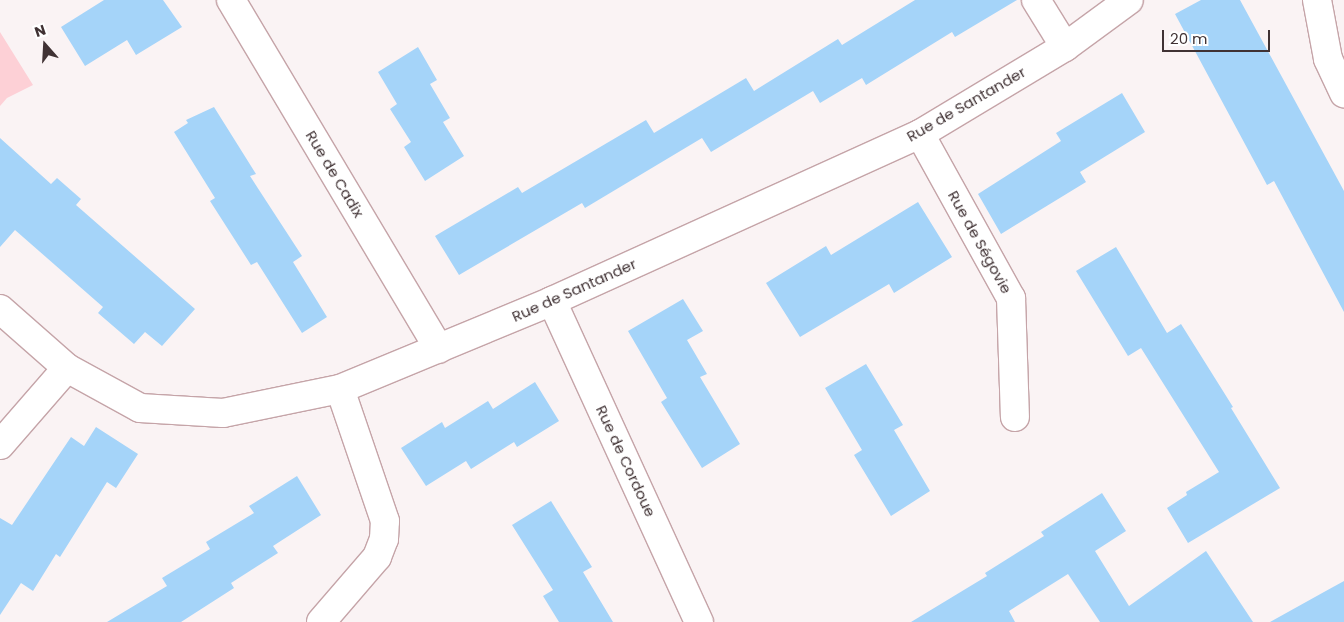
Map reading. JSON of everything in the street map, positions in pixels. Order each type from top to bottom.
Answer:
[{"type":"street","name":"Rue de Cadix","points":[[231,0],[439,349]]},
{"type":"street","points":[[1036,0],[1065,47]]},
{"type":"street","name":"Rue de Santander","points":[[0,309],[67,368],[140,408],[223,413],[340,389],[552,301],[920,134],[1065,47],[1129,0]]},
{"type":"street","points":[[1318,0],[1328,60],[1344,94]]},
{"type":"street","name":"Rue de Ségovie","points":[[920,134],[1012,298],[1015,417]]},
{"type":"street","name":"Rue de Cordoue","points":[[552,301],[699,622]]},
{"type":"street","points":[[0,445],[67,368]]},
{"type":"street","points":[[321,622],[378,556],[384,539],[385,521],[340,389]]},
{"type":"shaded area","points":[[0,32],[33,85],[7,98],[0,106]]},
{"type":"building","points":[[104,0],[163,0],[182,27],[136,55],[127,40],[85,66],[61,27]]},
{"type":"building","points":[[915,0],[1017,0],[955,37],[952,32],[866,85],[862,78],[820,103],[813,91],[711,152],[702,138],[585,208],[582,203],[459,275],[435,236],[518,187],[522,193],[646,120],[654,133],[746,78],[754,91],[838,39],[842,45]]},
{"type":"building","points":[[1201,0],[1240,0],[1344,191],[1344,312],[1274,181],[1267,185],[1175,14]]},
{"type":"building","points":[[418,47],[437,80],[430,84],[450,118],[443,122],[464,156],[425,181],[404,147],[411,142],[390,109],[397,104],[378,72]]},
{"type":"building","points":[[1122,93],[1145,132],[1080,172],[1086,182],[1001,234],[978,194],[1061,141],[1056,133]]},
{"type":"building","points":[[214,107],[256,174],[250,176],[302,256],[293,262],[327,317],[302,333],[257,262],[251,265],[210,201],[215,198],[174,132],[188,123],[186,120]]},
{"type":"building","points":[[0,138],[51,184],[57,178],[81,199],[76,205],[195,309],[162,346],[145,332],[134,344],[98,313],[103,307],[15,230],[0,247]]},
{"type":"building","points":[[918,202],[952,257],[894,293],[889,284],[800,337],[766,283],[826,246],[831,255]]},
{"type":"building","points":[[1116,247],[1167,333],[1181,324],[1233,407],[1231,408],[1280,488],[1188,543],[1167,508],[1187,495],[1186,492],[1219,472],[1141,348],[1128,356],[1076,271]]},
{"type":"building","points":[[683,299],[703,331],[687,340],[707,374],[700,377],[740,444],[702,468],[661,402],[667,398],[628,331]]},
{"type":"building","points":[[866,364],[903,425],[894,430],[930,491],[891,516],[854,455],[862,450],[825,388]]},
{"type":"building","points":[[535,382],[559,421],[517,447],[514,442],[471,469],[466,461],[426,486],[401,448],[442,422],[445,428],[488,401],[493,409]]},
{"type":"building","points":[[96,427],[138,454],[116,488],[107,482],[60,557],[56,554],[33,591],[21,583],[0,615],[0,518],[12,525],[71,437],[84,446]]},
{"type":"building","points":[[297,476],[321,515],[273,546],[278,553],[231,583],[234,588],[181,622],[107,622],[167,586],[162,578],[210,549],[206,542],[254,513],[249,506]]},
{"type":"building","points":[[1102,493],[1126,531],[1095,551],[1129,606],[1206,551],[1253,622],[1100,622],[1068,574],[1009,611],[1015,622],[911,622],[987,576],[985,573],[1044,536],[1041,532]]},
{"type":"building","points":[[551,501],[592,567],[583,572],[613,622],[559,622],[543,596],[553,590],[512,525]]},
{"type":"building","points":[[1344,581],[1344,622],[1270,622],[1324,592]]}]
